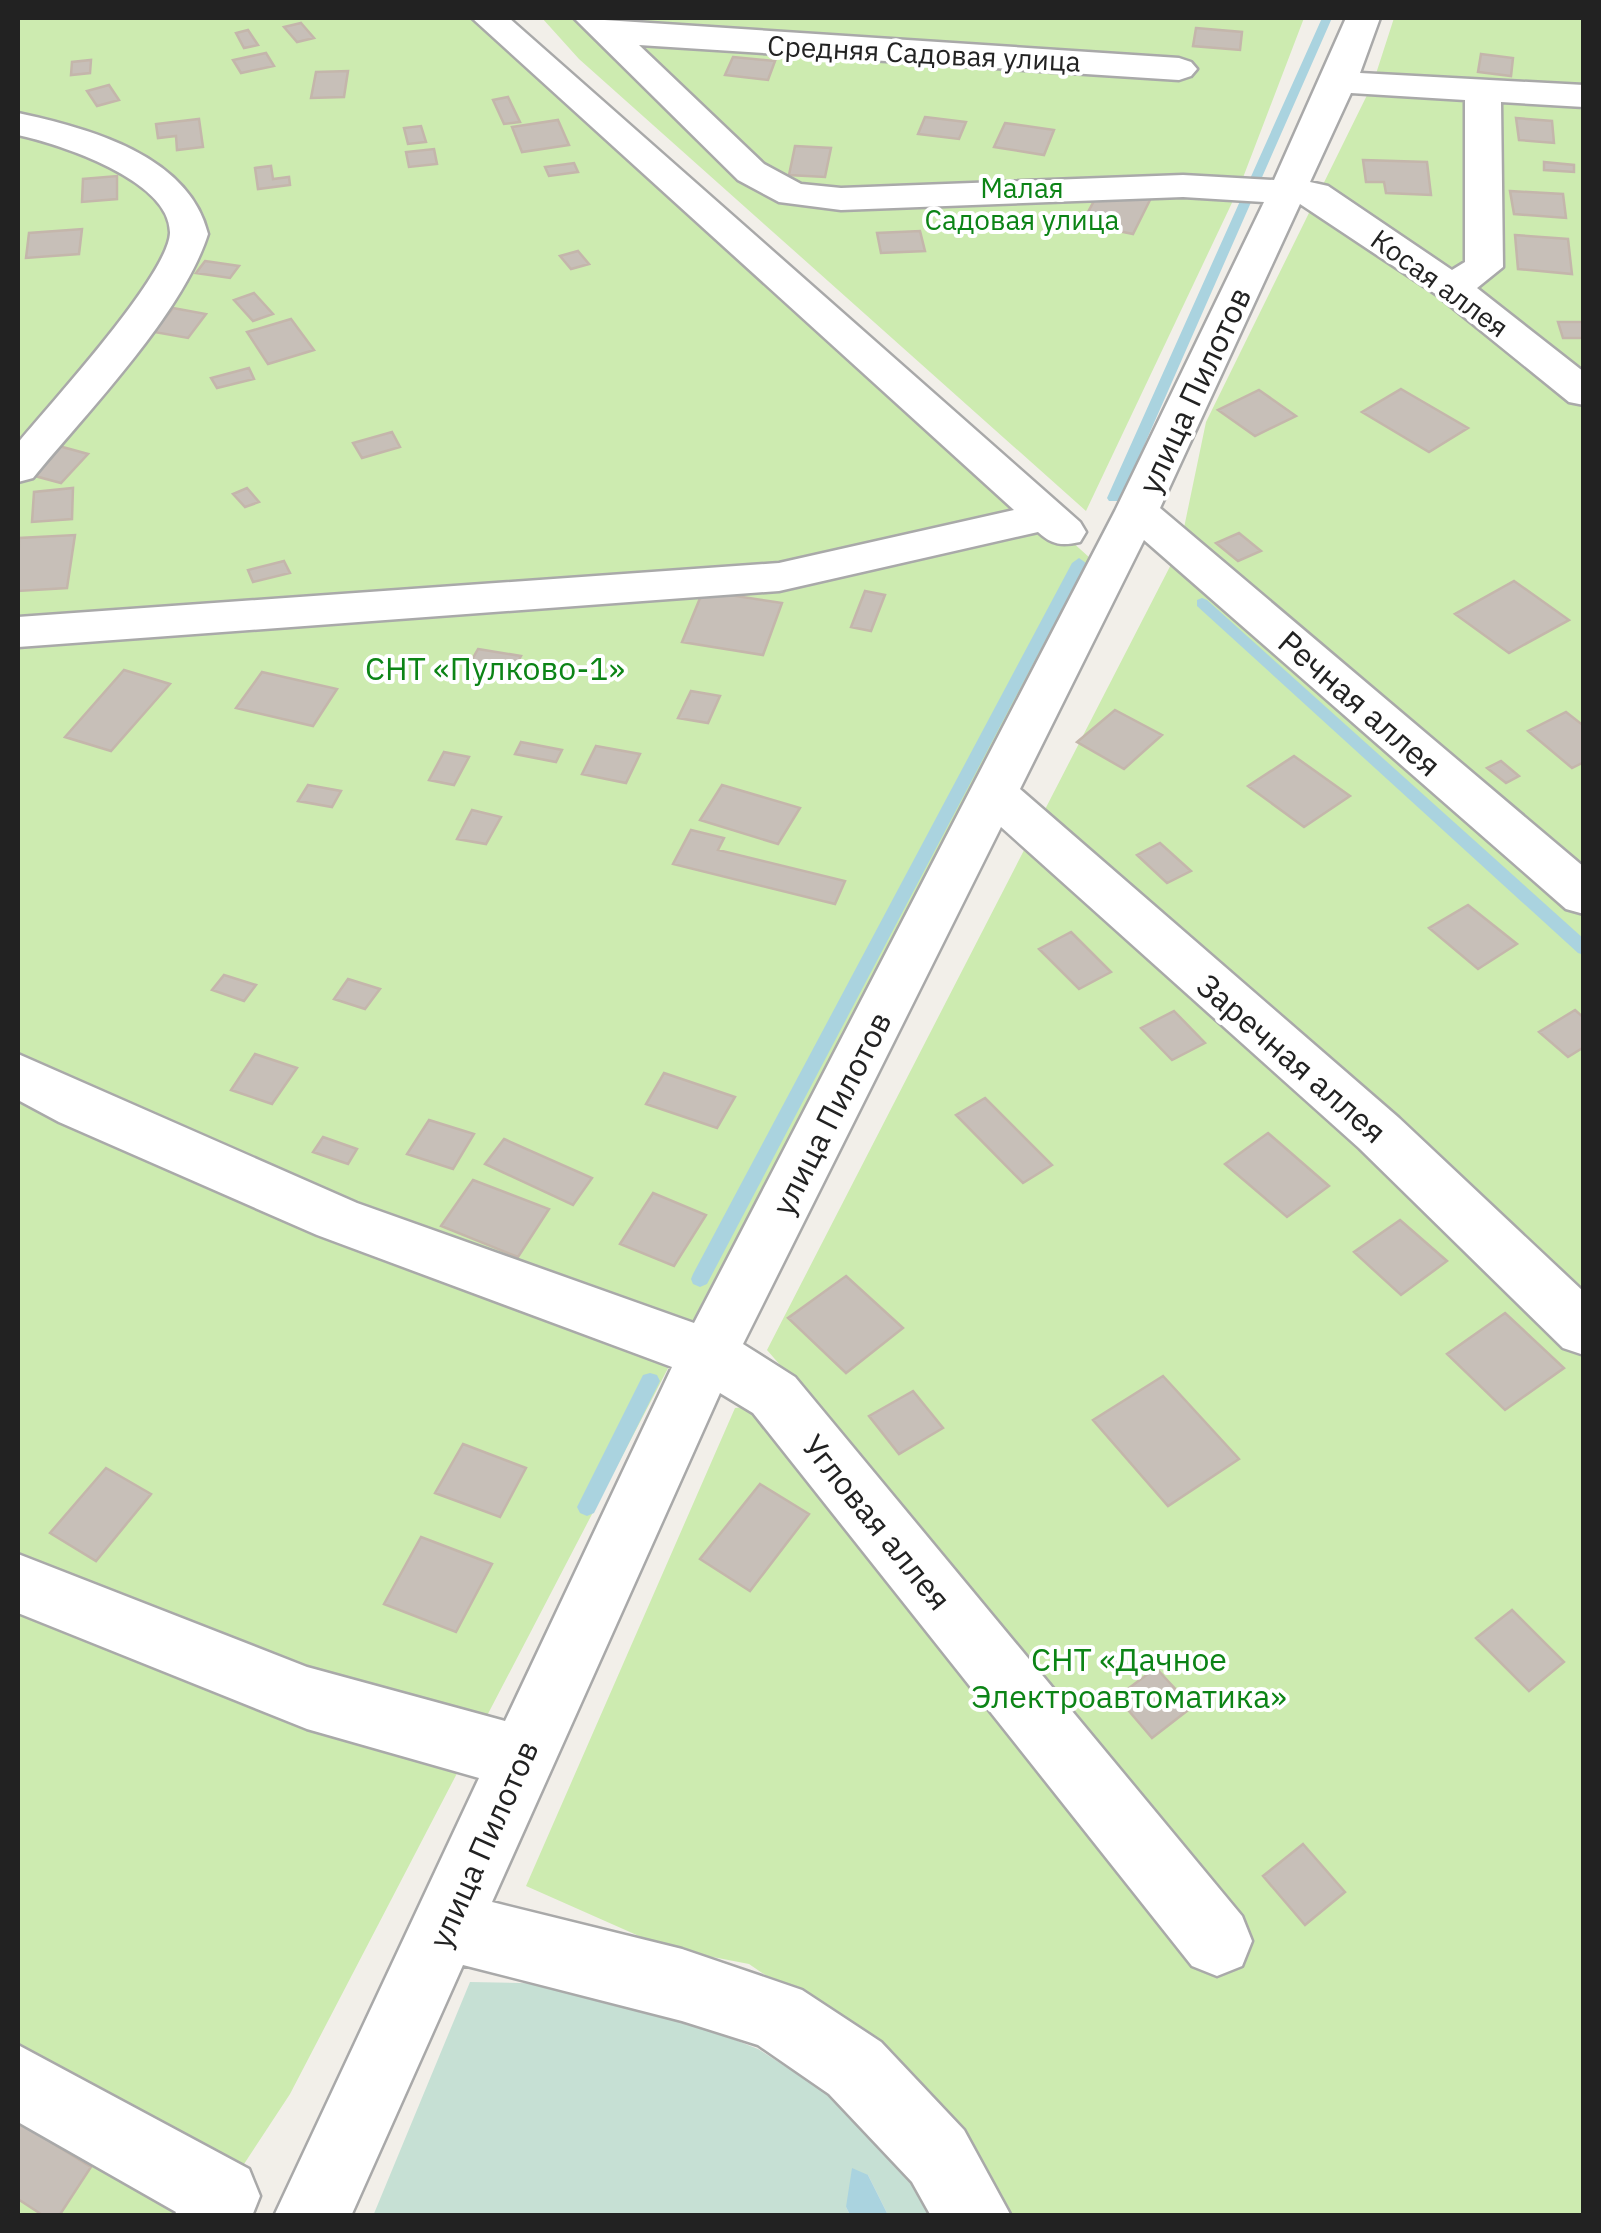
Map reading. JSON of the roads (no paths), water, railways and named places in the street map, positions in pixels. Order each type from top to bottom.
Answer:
[{"type":"street","points":[[488,18],[1045,516],[1106,564]]},
{"type":"street","name":"улица Пилотов","points":[[312,2216],[708,1354],[1106,564],[1137,510],[1290,189],[1339,82],[1363,18]]},
{"type":"street","points":[[600,25],[751,172],[792,194],[841,198],[1183,186],[1290,189]]},
{"type":"street","name":"Средняя Садовая улица","points":[[600,25],[1179,69]]},
{"type":"street","points":[[1339,82],[1584,96]]},
{"type":"street","points":[[1452,288],[1484,267],[1483,91]]},
{"type":"street","points":[[18,124],[66,134],[136,169],[172,198],[186,219],[189,234],[184,254],[122,341],[18,469]]},
{"type":"street","name":"Косая аллея","points":[[1290,189],[1315,194],[1452,288],[1584,393]]},
{"type":"street","name":"Речная аллея","points":[[1137,510],[1584,896]]},
{"type":"street","points":[[18,632],[779,578],[1045,516]]},
{"type":"street","name":"Заречная аллея","points":[[993,792],[1379,1133],[1584,1330]]},
{"type":"street","name":"Угловая аллея","points":[[18,1075],[78,1107],[337,1219],[708,1354],[774,1395],[1217,1941]]},
{"type":"street","points":[[18,1583],[308,1698],[521,1758]]},
{"type":"street","points":[[446,1926],[682,1985],[776,2015],[854,2068],[938,2156],[973,2216]]},
{"type":"street","points":[[18,2082],[222,2196],[212,2216]]},
{"type":"water","points":[[852,2168],[868,2175],[888,2215],[850,2215],[846,2207]]},
{"type":"waterway","points":[[1114,498],[1327,18]]},
{"type":"waterway","points":[[700,1279],[1079,563]]},
{"type":"waterway","points":[[1202,603],[1584,949]]},
{"type":"waterway","points":[[587,1507],[650,1381]]},
{"type":"park label","name":"Малая Садовая улица","points":[[1022,203]]},
{"type":"park label","name":"СНТ «Пулково-1»","points":[[495,668]]},
{"type":"park label","name":"СНТ «Дачное Электроавтоматика»","points":[[1129,1678]]}]
